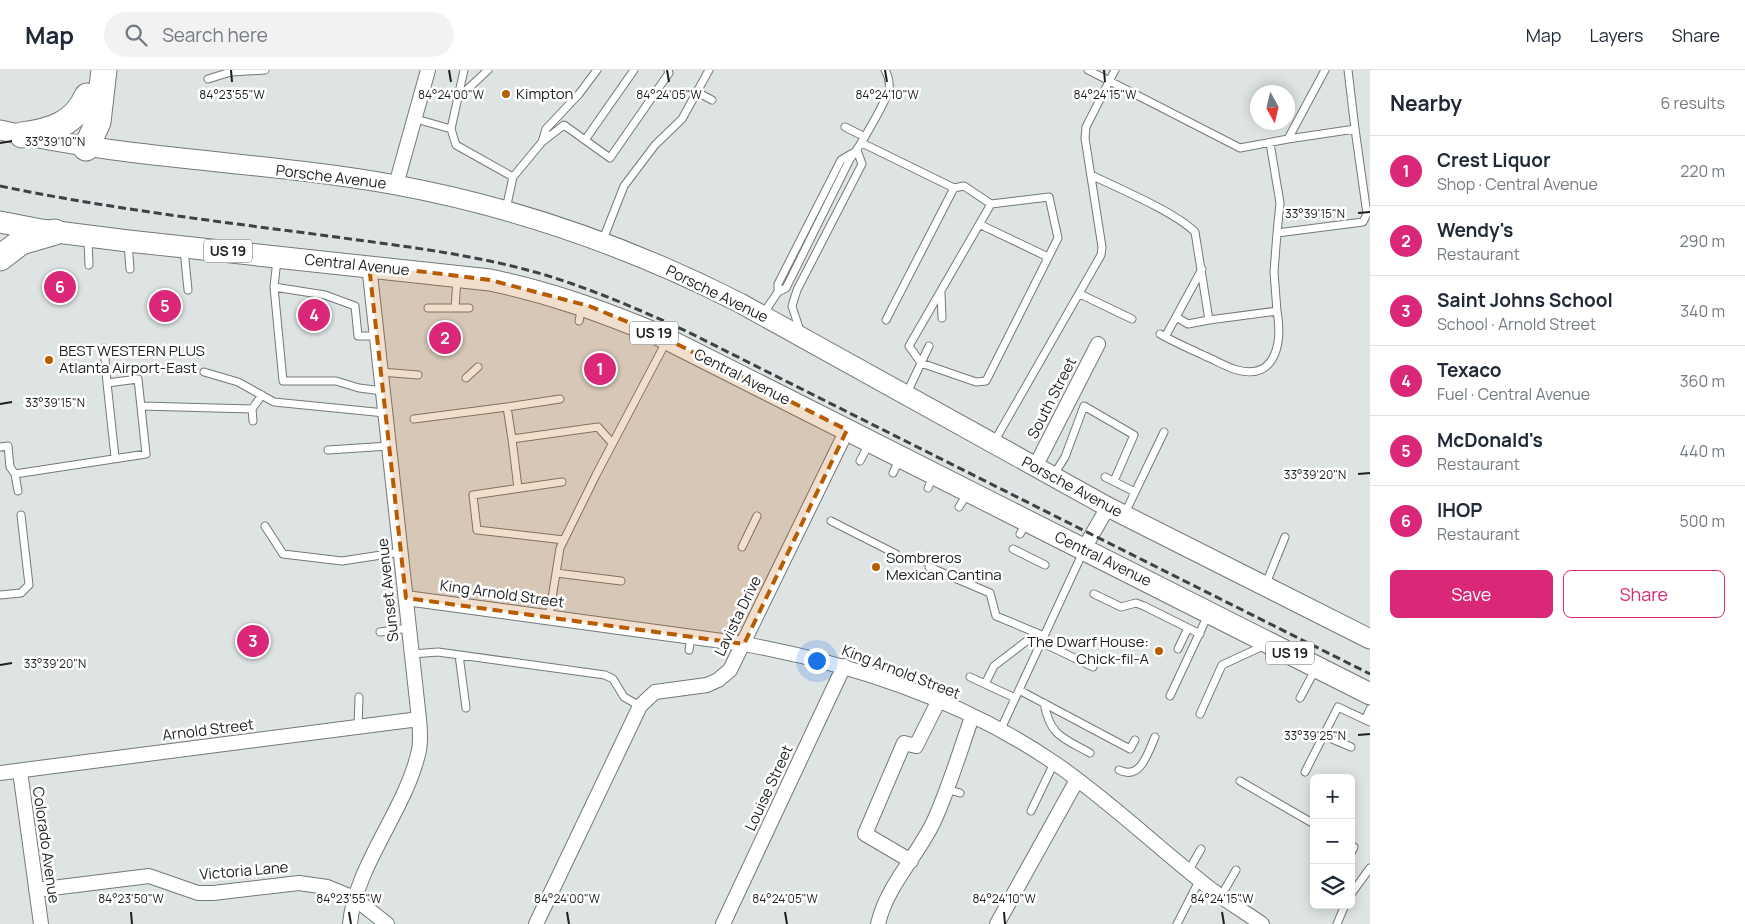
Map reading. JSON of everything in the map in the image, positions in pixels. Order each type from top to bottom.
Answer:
[{"type":"highway","points":[[86,148],[87,96],[90,70]]},
{"type":"highway","points":[[86,148],[98,122],[104,70]]},
{"type":"highway","points":[[11,133],[45,132],[66,123],[79,111],[87,96]]},
{"type":"highway","points":[[0,258],[21,242],[55,232]]},
{"type":"main road","name":"Central Avenue","points":[[0,222],[55,232],[128,241],[369,265],[500,282],[581,313],[667,339],[870,442],[897,465],[964,499],[994,511],[1024,528],[1083,550],[1370,694]]},
{"type":"street","points":[[396,185],[416,119],[428,70]]},
{"type":"street","name":"Porsche Avenue","points":[[11,133],[86,148],[396,185],[505,212],[602,242],[697,281],[1116,511],[1370,640]]},
{"type":"street","name":"Sunset Avenue","points":[[350,924],[354,898],[406,790],[420,749],[419,719],[369,265]]},
{"type":"street","name":"South Street","points":[[1035,467],[1098,344]]},
{"type":"street","name":"Lavista Drive","points":[[536,924],[640,706],[654,692],[686,684],[707,685],[718,680],[730,670],[847,430]]},
{"type":"street","points":[[1083,550],[1116,511]]},
{"type":"street","name":"King Arnold Street","points":[[406,598],[549,617],[690,643],[744,644],[797,654],[844,666],[902,686],[972,716],[1054,763],[1110,803],[1221,896],[1262,924]]},
{"type":"street","name":"Louise Street","points":[[723,924],[844,666]]},
{"type":"street","points":[[911,860],[865,834],[904,743],[916,746],[938,702]]},
{"type":"street","points":[[878,924],[883,905],[891,889],[911,860],[934,820],[972,716]]},
{"type":"street","name":"Arnold Street","points":[[0,774],[419,719]]},
{"type":"street","name":"Colorado Avenue","points":[[20,771],[41,924]]},
{"type":"street","points":[[998,924],[1077,780]]},
{"type":"street","name":"Victoria Lane","points":[[36,890],[149,876],[198,893],[299,883],[326,887],[354,898],[388,924]]},
{"type":"lane","points":[[208,79],[231,72],[266,70]]},
{"type":"lane","points":[[464,70],[451,128],[456,145],[513,177]]},
{"type":"lane","points":[[457,100],[488,70]]},
{"type":"lane","points":[[542,142],[546,129],[579,94],[597,70]]},
{"type":"lane","points":[[585,140],[634,70]]},
{"type":"lane","points":[[555,118],[610,158],[669,73],[668,70]]},
{"type":"lane","points":[[602,242],[624,186],[655,145],[682,119],[708,70]]},
{"type":"lane","points":[[762,315],[778,292],[786,288],[850,159],[863,140],[888,89],[888,75],[885,70]]},
{"type":"lane","points":[[1088,70],[1240,148],[1355,129]]},
{"type":"lane","points":[[993,445],[1101,255],[1102,247],[1085,138],[1086,127],[1115,70]]},
{"type":"lane","points":[[1288,140],[1325,70]]},
{"type":"lane","points":[[1277,233],[1363,222],[1367,214],[1348,70]]},
{"type":"lane","points":[[697,92],[712,100]]},
{"type":"lane","points":[[416,119],[451,128]]},
{"type":"lane","points":[[505,212],[513,177],[542,142],[564,125]]},
{"type":"lane","points":[[845,127],[863,140],[954,188],[964,186],[991,204],[1049,197],[1058,238],[986,381],[976,382],[921,362],[909,346],[991,204]]},
{"type":"lane","points":[[1202,269],[1176,317],[1162,336],[1238,370],[1256,371],[1269,364],[1276,354],[1280,328],[1274,272],[1280,203],[1270,142]]},
{"type":"lane","points":[[778,292],[778,284],[841,160],[857,150]]},
{"type":"lane","points":[[792,306],[797,290],[862,164],[857,150]]},
{"type":"lane","points":[[1091,175],[1189,226],[1195,232],[1198,240],[1209,320]]},
{"type":"lane","points":[[886,320],[954,188]]},
{"type":"lane","points":[[981,224],[1048,257]]},
{"type":"lane","points":[[88,236],[89,265]]},
{"type":"lane","points":[[128,241],[130,268]]},
{"type":"lane","points":[[183,246],[188,290]]},
{"type":"lane","points":[[277,256],[274,287],[284,381],[336,381],[359,388],[383,391]]},
{"type":"lane","points":[[455,308],[457,276]]},
{"type":"lane","points":[[274,287],[325,295],[355,306],[358,336],[377,336]]},
{"type":"lane","points":[[786,288],[802,337]]},
{"type":"lane","points":[[941,292],[942,318]]},
{"type":"lane","points":[[1080,294],[1132,319]]},
{"type":"lane","points":[[428,308],[469,308]]},
{"type":"lane","points":[[1176,317],[1188,324],[1277,311]]},
{"type":"lane","points":[[549,617],[560,548],[612,443],[667,339]]},
{"type":"lane","points":[[905,395],[929,346]]},
{"type":"lane","points":[[104,348],[115,457]]},
{"type":"lane","points":[[466,378],[478,367]]},
{"type":"lane","points":[[204,372],[238,382],[274,402],[385,413]]},
{"type":"lane","points":[[381,372],[418,375]]},
{"type":"lane","points":[[15,474],[115,457],[146,454],[138,379],[107,383]]},
{"type":"lane","points":[[254,421],[252,409],[262,395]]},
{"type":"lane","points":[[414,419],[560,399]]},
{"type":"lane","points":[[141,406],[252,409]]},
{"type":"lane","points":[[1053,477],[1065,457],[1084,406],[1134,435],[1114,481]]},
{"type":"lane","points":[[507,407],[518,488]]},
{"type":"lane","points":[[512,439],[598,428],[612,443]]},
{"type":"lane","points":[[1116,511],[1135,492],[1164,432]]},
{"type":"lane","points":[[860,461],[870,442]]},
{"type":"lane","points":[[0,447],[8,446],[10,467],[15,474],[18,491]]},
{"type":"lane","points":[[328,450],[389,446]]},
{"type":"lane","points":[[1105,477],[1135,492]]},
{"type":"lane","points":[[562,482],[473,494],[477,530],[564,540]]},
{"type":"lane","points":[[0,595],[21,593],[29,585],[21,515]]},
{"type":"lane","points":[[742,547],[757,516]]},
{"type":"lane","points":[[831,521],[896,554]]},
{"type":"lane","points":[[265,526],[283,554],[342,561],[401,552]]},
{"type":"lane","points":[[1265,586],[1285,538]]},
{"type":"lane","points":[[1013,549],[1045,565]]},
{"type":"lane","points":[[1000,731],[1040,637],[1083,550]]},
{"type":"lane","points":[[929,567],[990,593],[996,616],[1040,637],[1093,667]]},
{"type":"lane","points":[[556,573],[621,581]]},
{"type":"lane","points":[[1094,594],[1121,607],[1136,603],[1144,606],[1200,634]]},
{"type":"lane","points":[[1170,696],[1209,613]]},
{"type":"lane","points":[[380,632],[409,628]]},
{"type":"lane","points":[[1178,649],[1188,628]]},
{"type":"lane","points":[[985,684],[994,666],[1040,637]]},
{"type":"lane","points":[[1200,714],[1222,665],[1258,647],[1271,644]]},
{"type":"lane","points":[[412,654],[438,652],[605,675],[613,679],[624,697],[640,706]]},
{"type":"lane","points":[[460,655],[466,708]]},
{"type":"lane","points":[[1300,698],[1317,667]]},
{"type":"lane","points":[[970,677],[1015,698]]},
{"type":"lane","points":[[1019,690],[1130,749],[1135,740]]},
{"type":"lane","points":[[358,727],[359,697]]},
{"type":"lane","points":[[1044,703],[1047,721],[1056,733],[1090,753]]},
{"type":"lane","points":[[1305,772],[1338,707],[1367,721],[1370,710]]},
{"type":"lane","points":[[1323,735],[1351,747]]},
{"type":"lane","points":[[1118,770],[1125,773],[1133,773],[1140,768],[1155,737]]},
{"type":"lane","points":[[1031,811],[1054,763]]},
{"type":"lane","points":[[1240,781],[1310,822]]},
{"type":"lane","points":[[946,789],[960,793]]},
{"type":"lane","points":[[1189,870],[1201,849]]},
{"type":"lane","points":[[1355,889],[1370,868]]},
{"type":"lane","points":[[1221,896],[1236,870]]},
{"type":"lane","points":[[1177,924],[1200,879]]},
{"type":"lane","points":[[1337,924],[1343,909]]},
{"type":"highlighted area","points":[[369,265],[490,280],[589,306],[659,335],[847,430],[744,644],[406,598]]},
{"type":"railway","points":[[0,186],[160,214],[439,252],[497,263],[572,284],[623,303],[688,332],[1370,674]]},
{"type":"place","name":"Kimpton","points":[[506,94]]},
{"type":"place","name":"IHOP","points":[[60,287]]},
{"type":"place","name":"McDonald's","points":[[165,306]]},
{"type":"place","name":"Texaco","points":[[314,315]]},
{"type":"place","name":"Wendy's","points":[[445,338]]},
{"type":"place","name":"BEST WESTERN PLUS Atlanta Airport-East","points":[[49,360]]},
{"type":"place","name":"Crest Liquor","points":[[600,369]]},
{"type":"place","name":"Sombreros Mexican Cantina","points":[[876,567]]},
{"type":"place","name":"Saint Johns School","points":[[253,641]]},
{"type":"place","name":"The Dwarf House: Chick-fil-A","points":[[1159,651]]}]
